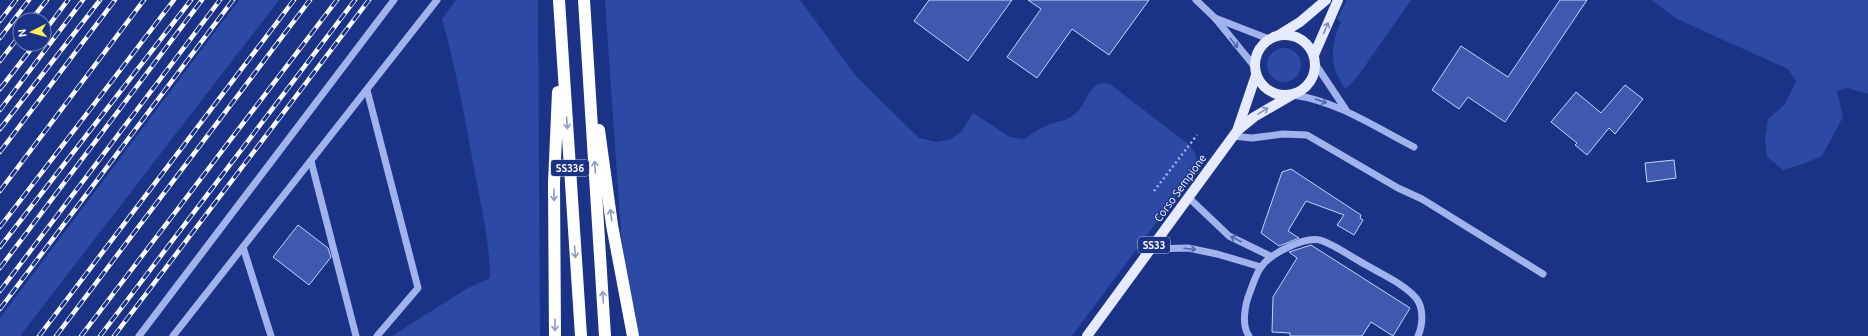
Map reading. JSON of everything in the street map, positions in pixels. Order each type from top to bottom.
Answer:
[{"type":"highway","name":"SS336","points":[[559,0],[581,336]]},
{"type":"highway","name":"SS336","points":[[584,0],[605,336]]},
{"type":"highway","points":[[586,28],[612,225],[633,336]]},
{"type":"highway","points":[[555,336],[554,183],[561,31]]},
{"type":"main road","points":[[1269,39],[1279,35],[1300,22],[1326,0]]},
{"type":"main road","name":"SS33","points":[[1293,95],[1302,91],[1309,84],[1314,75],[1315,60],[1338,0]]},
{"type":"main road","points":[[1279,35],[1289,34],[1305,41],[1315,60]]},
{"type":"main road","name":"SS33","points":[[1256,71],[1258,51],[1269,39]]},
{"type":"main road","points":[[1256,71],[1260,83],[1274,93],[1293,95]]},
{"type":"main road","name":"Corso Sempione","points":[[1235,134],[1256,71]]},
{"type":"main road","name":"Corso Sempione","points":[[1087,336],[1235,134],[1259,114],[1293,95]]},
{"type":"street","points":[[139,336],[394,0]]},
{"type":"street","points":[[174,336],[181,333],[243,247],[438,0]]},
{"type":"street","points":[[1196,0],[1215,18],[1256,71]]},
{"type":"street","points":[[1215,18],[1269,39]]},
{"type":"street","points":[[1315,60],[1348,112]]},
{"type":"street","points":[[367,90],[418,288],[377,336]]},
{"type":"street","points":[[1293,95],[1315,99],[1348,112],[1414,147]]},
{"type":"street","points":[[1235,134],[1252,138],[1283,134],[1307,135],[1398,188],[1422,199],[1542,274]]},
{"type":"street","points":[[311,161],[356,336]]},
{"type":"street","points":[[1188,197],[1229,236],[1270,256]]},
{"type":"street","points":[[1249,336],[1246,332],[1245,315],[1249,294],[1261,267],[1270,256],[1299,242],[1321,240],[1397,283],[1416,299],[1422,316],[1418,336]]},
{"type":"street","points":[[243,247],[271,336]]},
{"type":"street","points":[[1151,249],[1188,248],[1217,254],[1261,267]]},
{"type":"path","points":[[1154,191],[1197,135]]},
{"type":"shaded area","points":[[239,0],[279,0],[20,336],[0,336],[0,318]]},
{"type":"shaded area","points":[[456,0],[538,0],[540,336],[392,336],[466,289],[490,278],[489,253],[483,215],[457,78],[442,19]]},
{"type":"shaded area","points":[[605,0],[800,0],[856,76],[919,138],[937,142],[949,140],[961,132],[973,113],[1010,137],[1024,139],[1045,126],[1070,117],[1078,111],[1091,91],[1098,84],[1110,84],[1188,144],[1197,159],[1195,167],[1191,176],[1072,336],[638,336],[626,273],[621,232]]},
{"type":"shaded area","points":[[1347,0],[1411,0],[1358,76],[1346,89],[1336,73],[1333,48],[1337,30],[1341,22],[1337,19]]},
{"type":"shaded area","points":[[1651,0],[1868,0],[1868,94],[1848,88],[1837,91],[1843,117],[1822,156],[1783,170],[1767,157],[1765,139],[1768,119],[1785,104],[1796,81],[1788,69],[1677,19]]},
{"type":"shaded area","points":[[1281,48],[1287,48],[1296,53],[1300,59],[1300,71],[1296,77],[1287,82],[1281,82],[1272,77],[1267,68],[1267,62],[1272,53]]},
{"type":"building","points":[[929,0],[1012,0],[968,61],[914,21]]},
{"type":"building","points":[[1028,0],[1149,0],[1109,55],[1072,29],[1037,78],[1007,57],[1041,9]]},
{"type":"building","points":[[1560,0],[1587,0],[1505,122],[1468,97],[1459,109],[1432,90],[1461,46],[1508,77]]},
{"type":"building","points":[[1625,85],[1643,99],[1615,134],[1609,128],[1587,155],[1575,145],[1577,143],[1551,122],[1576,92],[1601,113]]},
{"type":"building","points":[[1674,160],[1676,178],[1647,182],[1645,163]]},
{"type":"building","points":[[1291,169],[1361,215],[1360,218],[1363,220],[1354,235],[1337,225],[1344,215],[1306,201],[1288,231],[1299,238],[1279,246],[1261,233],[1282,172]]},
{"type":"building","points":[[298,225],[328,248],[331,257],[309,285],[273,257]]},
{"type":"building","points":[[1311,245],[1410,308],[1393,336],[1371,322],[1362,336],[1290,336],[1290,333],[1272,332],[1273,297],[1297,258],[1289,252]]},
{"type":"railway","points":[[0,21],[16,0]]},
{"type":"railway","points":[[0,38],[29,0]]},
{"type":"railway","points":[[37,12],[47,0]]},
{"type":"railway","points":[[52,21],[68,0]]},
{"type":"railway","points":[[0,110],[83,0]]},
{"type":"railway","points":[[0,129],[100,0]]},
{"type":"railway","points":[[0,152],[115,0]]},
{"type":"railway","points":[[0,191],[144,0]]},
{"type":"railway","points":[[0,227],[174,0]]},
{"type":"railway","points":[[0,247],[191,0]]},
{"type":"railway","points":[[0,268],[202,0]]},
{"type":"railway","points":[[0,291],[220,0]]},
{"type":"railway","points":[[0,309],[233,0]]},
{"type":"railway","points":[[39,336],[294,0]]},
{"type":"railway","points":[[56,336],[310,0]]},
{"type":"railway","points":[[81,336],[337,0]]},
{"type":"railway","points":[[100,336],[355,0]]},
{"type":"railway","points":[[114,336],[369,0]]},
{"type":"railway","points":[[0,61],[12,45]]},
{"type":"railway","points":[[0,89],[29,52]]}]
